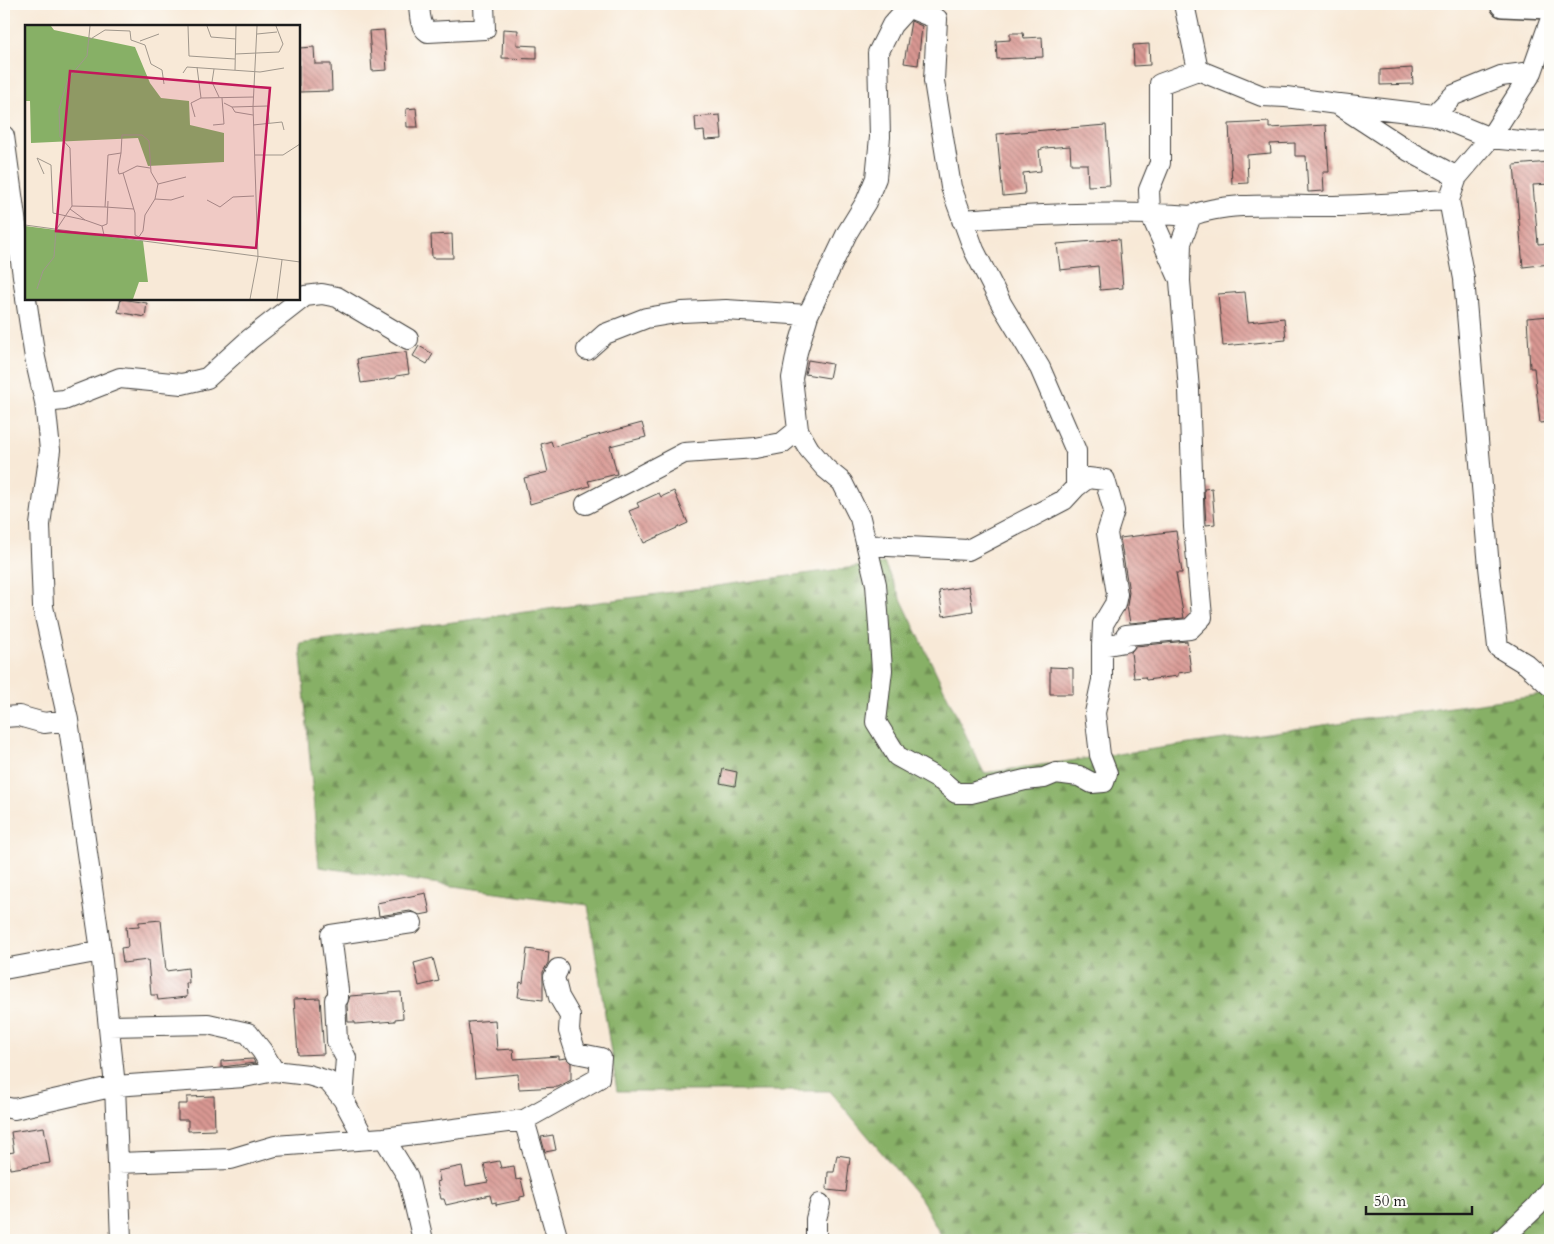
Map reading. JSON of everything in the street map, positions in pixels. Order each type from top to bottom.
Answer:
[{"type":"main road","points":[[1503,4],[1550,6]]},
{"type":"street","points":[[419,4],[421,22],[424,29],[428,32],[484,29],[484,4]]},
{"type":"street","points":[[1184,4],[1198,70]]},
{"type":"street","points":[[868,545],[968,550],[1064,500],[1088,478],[1105,480],[1114,511],[1107,533],[1117,594],[1115,604],[1103,624],[1102,680],[1095,713],[1100,755],[1107,773],[1104,782],[1092,783],[1079,776],[1056,773],[1044,778],[1025,780],[971,793],[956,793],[942,782],[897,756],[876,722],[882,670],[876,584],[860,518],[842,482],[820,462],[798,430],[792,378],[808,315],[848,233],[866,202],[876,178],[880,137],[878,53],[892,24],[909,5],[937,19],[934,81],[936,108],[951,187],[974,250],[1002,305],[1040,368],[1076,451],[1076,487]]},
{"type":"street","points":[[1550,21],[1532,72],[1490,138],[1457,178],[1448,200],[1464,279],[1489,567],[1498,647],[1526,664],[1550,686]]},
{"type":"street","points":[[1180,281],[1150,213],[1149,190],[1160,163],[1160,84],[1198,70],[1262,96],[1434,115],[1490,138],[1531,142],[1550,140]]},
{"type":"street","points":[[1434,115],[1454,94],[1501,76],[1532,72]]},
{"type":"street","points":[[1337,104],[1409,151],[1457,178]]},
{"type":"street","points":[[4,136],[25,291]]},
{"type":"street","points":[[962,220],[1055,213],[1150,213],[1191,216],[1206,210],[1448,200]]},
{"type":"street","points":[[1102,646],[1124,642],[1126,635],[1190,629],[1202,617],[1194,527],[1189,390],[1180,281],[1180,243],[1191,216]]},
{"type":"street","points":[[300,300],[305,296],[322,294],[337,298],[408,339]]},
{"type":"street","points":[[26,300],[35,358],[45,402],[50,450],[40,525],[43,607],[68,720],[101,951],[115,1086],[121,1240]]},
{"type":"street","points":[[45,402],[64,400],[120,378],[182,384],[207,378],[250,339],[300,300]]},
{"type":"street","points":[[587,350],[605,334],[646,318],[682,312],[726,310],[808,315]]},
{"type":"street","points":[[586,504],[684,453],[756,448],[782,442],[798,430]]},
{"type":"street","points":[[4,717],[19,716],[44,723],[68,720]]},
{"type":"street","points":[[343,1099],[346,1058],[337,1041],[335,1000],[338,998],[338,990],[331,935],[412,923]]},
{"type":"street","points":[[4,969],[101,951]]},
{"type":"street","points":[[118,1163],[231,1159],[275,1146],[384,1138],[524,1120],[599,1078],[601,1058],[576,1053],[569,1030],[570,1016],[559,997],[554,977],[558,969]]},
{"type":"street","points":[[109,1026],[208,1024],[248,1033],[262,1051],[274,1072]]},
{"type":"street","points":[[4,1107],[14,1109],[115,1086],[244,1077],[274,1072],[308,1075],[328,1081],[343,1099],[364,1138]]},
{"type":"street","points":[[524,1120],[558,1240]]},
{"type":"street","points":[[384,1138],[408,1177],[423,1240]]},
{"type":"street","points":[[1501,1240],[1536,1207],[1550,1189]]},
{"type":"street","points":[[816,1240],[816,1219],[820,1204]]},
{"type":"green space","points":[[884,563],[984,773],[1550,693],[1550,1240],[943,1240],[923,1202],[830,1091],[617,1091],[588,905],[319,867],[300,643]]},
{"type":"building","points":[[911,21],[922,26],[918,65],[904,63]]},
{"type":"building","points":[[503,29],[518,30],[517,45],[537,46],[537,59],[502,58]]},
{"type":"building","points":[[384,30],[387,70],[372,71],[369,31]]},
{"type":"building","points":[[1010,33],[1023,33],[1024,38],[1042,37],[1043,57],[997,59],[996,41],[1010,40]]},
{"type":"building","points":[[1149,44],[1150,65],[1134,66],[1133,45]]},
{"type":"building","points":[[314,47],[315,64],[331,64],[332,91],[300,92],[300,48]]},
{"type":"building","points":[[1412,68],[1413,84],[1380,85],[1380,70]]},
{"type":"building","points":[[416,108],[418,127],[407,127],[406,109]]},
{"type":"building","points":[[720,115],[722,139],[705,140],[704,131],[696,132],[695,117]]},
{"type":"building","points":[[1269,122],[1269,128],[1326,125],[1329,172],[1323,172],[1324,191],[1308,192],[1306,156],[1295,156],[1295,143],[1270,144],[1271,153],[1247,155],[1248,183],[1232,184],[1229,124]]},
{"type":"building","points":[[1106,125],[1110,185],[1088,186],[1087,164],[1071,164],[1070,146],[1045,148],[1039,150],[1041,171],[1023,173],[1025,194],[1003,196],[997,134]]},
{"type":"building","points":[[1550,162],[1550,184],[1533,185],[1538,244],[1550,243],[1550,264],[1523,267],[1514,165]]},
{"type":"building","points":[[452,234],[453,258],[432,258],[431,235]]},
{"type":"building","points":[[1119,239],[1123,288],[1100,290],[1098,266],[1060,270],[1057,244]]},
{"type":"building","points":[[1245,292],[1248,322],[1284,318],[1286,340],[1223,346],[1218,294]]},
{"type":"building","points":[[121,300],[147,303],[145,317],[118,312]]},
{"type":"building","points":[[1550,316],[1550,422],[1540,423],[1534,368],[1530,368],[1527,318]]},
{"type":"building","points":[[419,346],[433,354],[427,364],[413,356]]},
{"type":"building","points":[[406,352],[409,374],[396,376],[396,378],[361,383],[357,359]]},
{"type":"building","points":[[808,360],[832,364],[829,378],[805,374]]},
{"type":"building","points":[[642,423],[646,437],[610,446],[617,474],[588,481],[590,486],[530,504],[524,478],[548,472],[541,444],[551,441],[553,447]]},
{"type":"building","points":[[1212,488],[1215,524],[1206,525],[1204,489]]},
{"type":"building","points":[[674,491],[688,523],[644,543],[629,511],[639,507],[637,503],[659,493],[661,497]]},
{"type":"building","points":[[1176,531],[1182,573],[1176,573],[1184,618],[1130,623],[1127,606],[1129,592],[1120,538]]},
{"type":"building","points":[[969,586],[973,611],[943,616],[939,591]]},
{"type":"building","points":[[1187,641],[1191,671],[1178,673],[1178,676],[1146,680],[1145,677],[1134,678],[1131,652],[1136,646]]},
{"type":"building","points":[[1050,667],[1073,668],[1073,694],[1050,694]]},
{"type":"building","points":[[723,769],[737,772],[735,786],[720,783]]},
{"type":"building","points":[[426,893],[430,913],[420,915],[410,911],[379,916],[377,903]]},
{"type":"building","points":[[161,920],[166,971],[188,968],[189,983],[186,983],[187,997],[158,1000],[157,995],[151,995],[148,960],[123,963],[121,948],[128,947],[126,927],[139,926],[139,922]]},
{"type":"building","points":[[527,949],[549,952],[548,963],[543,972],[543,1000],[518,997],[520,982],[523,983]]},
{"type":"building","points":[[433,958],[439,981],[419,986],[414,963]]},
{"type":"building","points":[[401,992],[403,1018],[395,1019],[395,1021],[355,1024],[355,1022],[348,1022],[347,1005],[350,996]]},
{"type":"building","points":[[320,998],[324,1054],[298,1055],[294,999]]},
{"type":"building","points":[[495,1020],[497,1050],[513,1049],[514,1059],[559,1056],[559,1059],[566,1058],[571,1063],[571,1080],[558,1087],[519,1089],[518,1074],[475,1078],[468,1022]]},
{"type":"building","points":[[253,1059],[255,1063],[221,1067],[221,1061]]},
{"type":"building","points":[[214,1096],[215,1130],[188,1131],[188,1120],[178,1120],[178,1104],[187,1104],[187,1097]]},
{"type":"building","points":[[44,1127],[50,1163],[10,1169],[8,1153],[14,1152],[11,1132]]},
{"type":"building","points":[[553,1135],[556,1150],[545,1152],[541,1137]]},
{"type":"building","points":[[837,1155],[850,1157],[846,1192],[827,1190],[828,1172],[834,1172]]},
{"type":"building","points":[[499,1161],[501,1168],[514,1166],[516,1180],[521,1179],[525,1196],[520,1197],[520,1200],[496,1205],[496,1202],[492,1203],[490,1195],[446,1205],[444,1199],[441,1199],[437,1182],[440,1181],[438,1171],[462,1166],[466,1186],[488,1182],[484,1164]]}]
